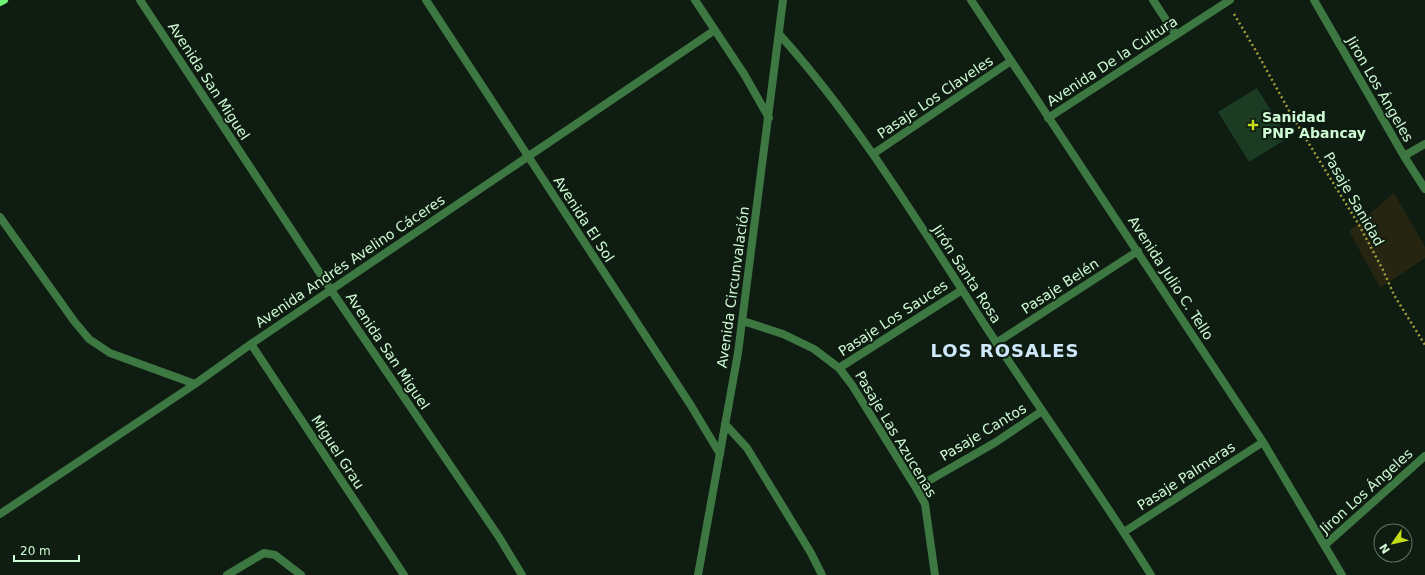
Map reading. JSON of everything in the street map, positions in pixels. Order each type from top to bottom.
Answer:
[{"type":"street","points":[[0,2],[4,0]]},
{"type":"street","name":"Avenida San Miguel","points":[[140,0],[331,290],[499,537],[522,575]]},
{"type":"street","name":"Avenida El Sol","points":[[426,0],[690,404],[720,454]]},
{"type":"street","points":[[695,0],[744,74],[769,118]]},
{"type":"street","name":"Avenida Circunvalación","points":[[698,575],[738,353],[783,0]]},
{"type":"street","name":"Avenida Julio C. Tello","points":[[971,0],[1263,442],[1342,575]]},
{"type":"street","points":[[1153,0],[1176,35]]},
{"type":"street","name":"Jiron Los Ángeles","points":[[1314,0],[1425,190]]},
{"type":"street","name":"Avenida De la Cultura","points":[[1048,118],[1228,1]]},
{"type":"street","name":"Avenida Andrés Avelino Cáceres","points":[[0,514],[195,384],[251,344],[527,156],[715,30]]},
{"type":"street","name":"Jirón Santa Rosa","points":[[779,34],[809,66],[873,154],[996,343],[1124,532],[1151,575]]},
{"type":"street","name":"Pasaje Los Claveles","points":[[873,154],[1011,61]]},
{"type":"street","points":[[1404,156],[1425,144]]},
{"type":"street","points":[[0,217],[74,321],[89,339],[110,353],[195,384]]},
{"type":"street","name":"Pasaje Belén","points":[[996,343],[1138,251]]},
{"type":"street","name":"Pasaje Los Sauces","points":[[839,368],[962,290]]},
{"type":"street","name":"Pasaje Las Azucenas","points":[[742,321],[783,334],[814,349],[839,368],[852,385],[925,504],[935,575]]},
{"type":"street","name":"Miguel Grau","points":[[251,344],[404,575]]},
{"type":"street","name":"Pasaje Cantos","points":[[916,488],[996,442],[1042,411]]},
{"type":"street","points":[[725,424],[747,448],[811,553],[822,575]]},
{"type":"street","name":"Pasaje Palmeras","points":[[1124,532],[1263,442]]},
{"type":"street","name":"Jiron Los Ángeles","points":[[1325,545],[1425,456]]},
{"type":"street","points":[[226,575],[264,553],[275,555],[301,575]]},
{"type":"path","name":"Pasaje Sanidad","points":[[1228,1],[1292,116],[1359,225],[1383,270],[1394,295],[1425,344]]},
{"type":"shaded area","points":[[1394,193],[1425,247],[1425,258],[1380,288],[1349,231]]},
{"type":"building","name":"Sanidad PNP Abancay","points":[[1257,88],[1288,138],[1249,162],[1218,112]]},
{"type":"place","name":"Sanidad PNP Abancay","points":[[1253,125]]},
{"type":"district","name":"LOS ROSALES","points":[[1005,351]]}]
